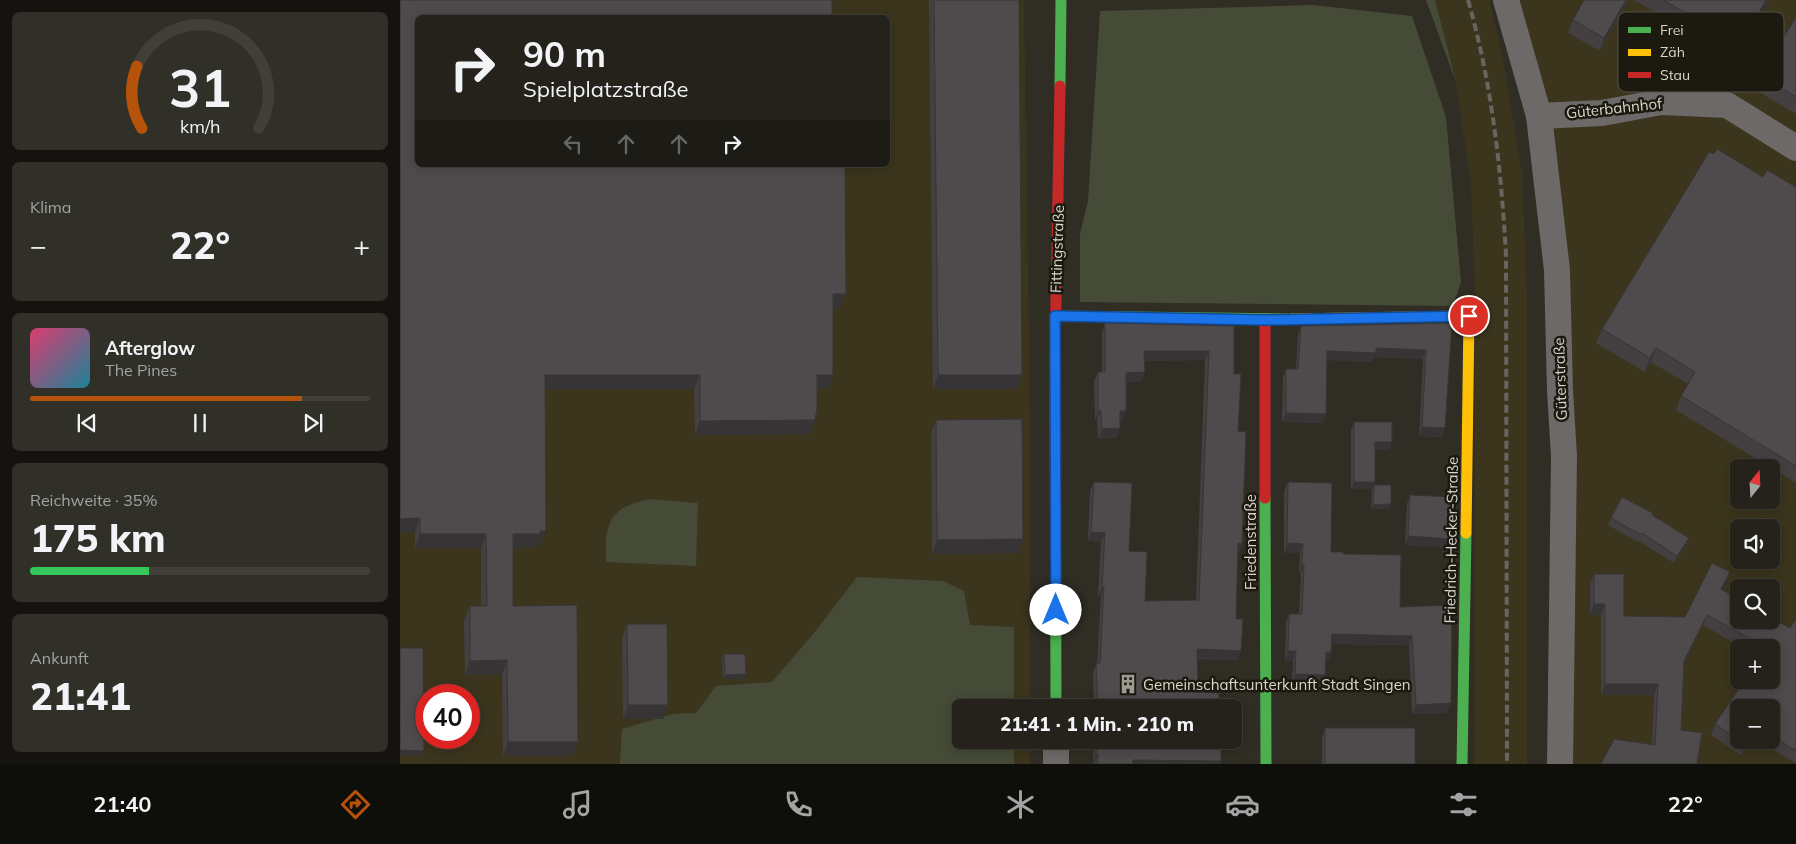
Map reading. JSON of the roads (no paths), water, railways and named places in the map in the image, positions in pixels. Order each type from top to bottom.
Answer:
[{"type":"street","name":"Fittingstraße","points":[[1056,699],[1055,316],[1059,202],[1061,0]]},
{"type":"street","name":"Güterstraße","points":[[1506,0],[1539,116],[1557,270],[1560,391],[1564,456],[1560,764]]},
{"type":"street","name":"Güterbahnhof","points":[[1539,116],[1602,113],[1661,102],[1727,105],[1796,148]]},
{"type":"street","points":[[1055,316],[1265,320]]},
{"type":"street","name":"Friedrich-Hecker-Straße","points":[[1265,320],[1469,316],[1462,764]]},
{"type":"street","name":"Friedenstraße","points":[[1265,320],[1266,764]]},
{"type":"street","points":[[1056,749],[1056,764]]},
{"type":"railway","points":[[1468,0],[1483,63],[1494,126],[1506,255],[1507,764]]},
{"type":"place","name":"Gemeinschaftsunterkunft Stadt Singen","points":[[1128,684]]}]
